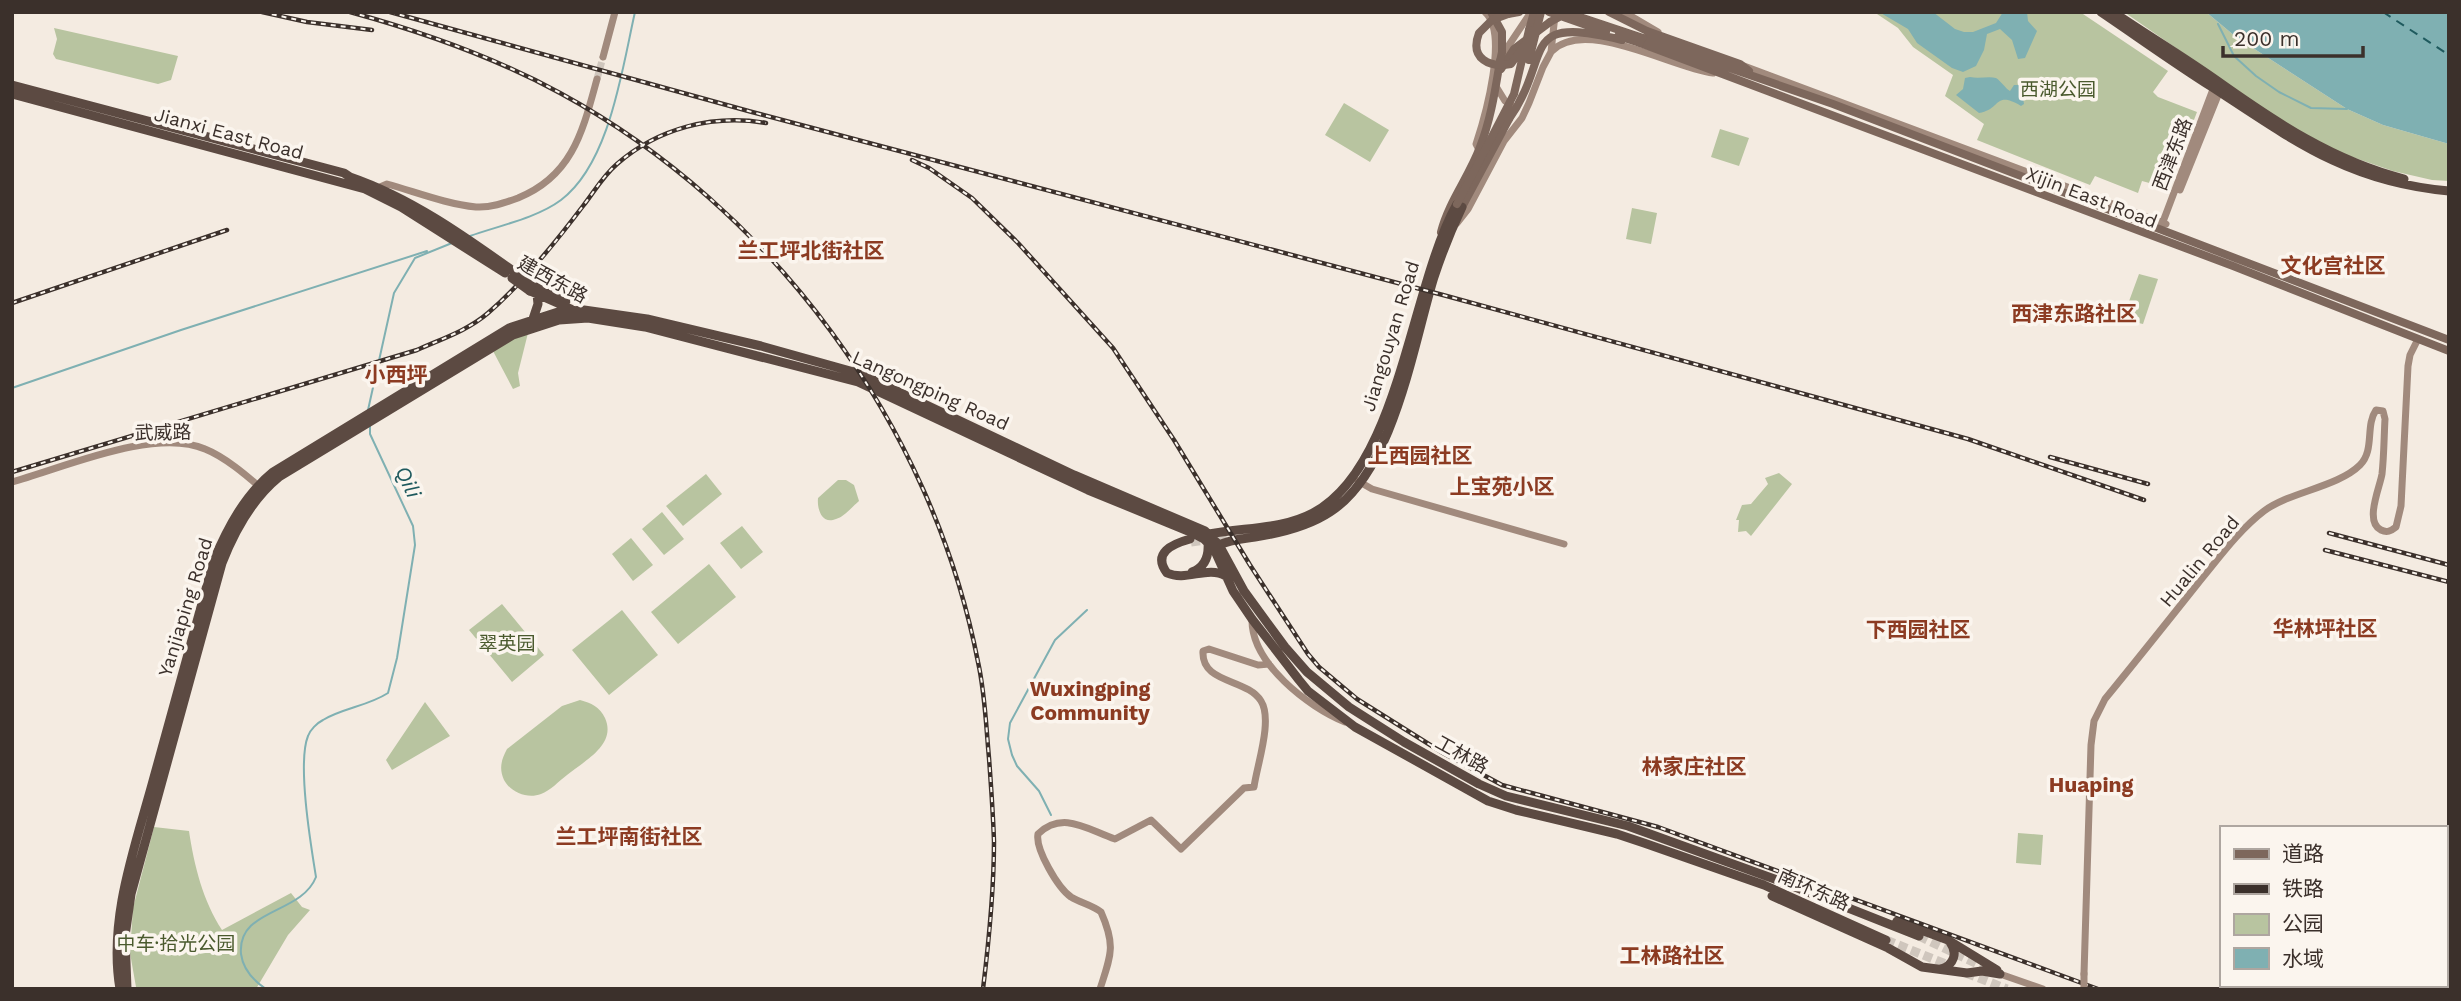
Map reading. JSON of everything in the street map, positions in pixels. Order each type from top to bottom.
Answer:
[{"type":"highway","points":[[2101,12],[2320,148],[2356,164],[2412,180],[2449,185]]},
{"type":"highway","points":[[2112,12],[2281,133],[2316,153],[2351,169],[2407,186],[2449,191]]},
{"type":"highway","name":"Jianxi East Road","points":[[12,86],[344,173],[380,187]]},
{"type":"highway","name":"Jianxi East Road","points":[[12,94],[365,189],[433,222]]},
{"type":"highway","points":[[380,187],[433,222]]},
{"type":"highway","name":"Jiangouyan Road","points":[[1357,480],[1381,444],[1399,397],[1433,280],[1460,206]]},
{"type":"highway","name":"Jiangouyan Road","points":[[1357,480],[1388,406],[1440,239],[1460,206]]},
{"type":"highway","name":"建西东路","points":[[433,222],[533,290],[586,314]]},
{"type":"highway","points":[[533,290],[538,304],[534,323]]},
{"type":"highway","points":[[549,296],[550,314]]},
{"type":"highway","name":"建西东路","points":[[549,296],[573,311]]},
{"type":"highway","points":[[534,323],[550,314],[573,311],[586,314]]},
{"type":"highway","name":"Yanjiaping Road","points":[[120,989],[122,977],[118,935],[124,892],[214,560],[229,526],[273,471],[353,427],[486,341],[534,323],[586,314]]},
{"type":"highway","name":"Langongping Road","points":[[586,314],[647,319],[761,346],[860,374],[1209,538]]},
{"type":"highway","points":[[1219,545],[1231,535],[1298,520],[1313,513],[1357,480]]},
{"type":"highway","points":[[1226,576],[1211,571],[1179,577],[1167,573],[1162,563],[1163,552],[1167,547],[1190,541],[1169,549],[1165,558],[1169,569],[1181,574],[1198,570],[1207,558],[1209,538],[1286,529],[1317,520],[1333,510],[1357,480]]},
{"type":"highway","name":"工林路","points":[[1209,538],[1219,545],[1244,592],[1285,648],[1307,672],[1349,707],[1404,742],[1499,794],[1628,826],[1780,881]]},
{"type":"highway","name":"工林路","points":[[1209,538],[1226,576],[1252,619],[1308,691],[1355,727],[1488,801],[1509,809],[1617,834],[1726,874]]},
{"type":"highway","points":[[1726,874],[1888,948],[1922,967],[2000,974]]},
{"type":"highway","name":"南环东路","points":[[1726,874],[1764,885],[1886,940]]},
{"type":"highway","points":[[1780,881],[1802,885],[1948,940],[2000,974]]},
{"type":"highway","name":"南环东路","points":[[1780,881],[1919,936]]},
{"type":"highway","points":[[1936,970],[1947,967],[1954,959],[1954,949],[1948,940]]},
{"type":"highway","name":"Yanjiaping Road","points":[[122,977],[127,989]]},
{"type":"main road","points":[[1440,239],[1447,211],[1479,150],[1497,88],[1495,72],[1502,52],[1502,32],[1491,12]]},
{"type":"main road","points":[[1520,12],[1500,17],[1484,27],[1477,38],[1478,51],[1486,63],[1497,67],[1511,64],[1522,51],[1530,30]]},
{"type":"main road","points":[[1460,206],[1514,94],[1533,12]]},
{"type":"main road","points":[[1509,119],[1523,86],[1541,12]]},
{"type":"main road","points":[[1549,12],[1757,77]]},
{"type":"main road","points":[[1495,72],[1514,49],[1567,12],[1641,40],[1679,58]]},
{"type":"main road","points":[[1609,12],[1624,16]]},
{"type":"main road","points":[[1615,12],[1664,37],[1740,64],[1757,77]]},
{"type":"main road","points":[[1460,206],[1524,94],[1540,49],[1549,38],[1562,32],[1574,31],[1622,40],[1679,58]]},
{"type":"main road","name":"Xijin East Road","points":[[1679,58],[2449,351]]},
{"type":"main road","name":"Xijin East Road","points":[[1757,77],[2163,227],[2449,340]]},
{"type":"street","points":[[603,57],[615,12]]},
{"type":"street","points":[[1479,150],[1476,144],[1495,72],[1495,28],[1491,17],[1485,12]]},
{"type":"street","points":[[1495,72],[1533,12]]},
{"type":"street","points":[[1450,231],[1468,209],[1504,141],[1522,118],[1542,67],[1551,52],[1556,12]]},
{"type":"street","name":"Xijin East Road","points":[[1551,52],[1566,41],[1604,42],[1696,71],[1723,74]]},
{"type":"street","name":"Xijin East Road","points":[[1740,64],[2163,227]]},
{"type":"street","points":[[380,187],[387,184],[477,207],[506,203],[535,190],[561,169],[573,152],[597,79]]},
{"type":"street","name":"西津东路","points":[[2158,239],[2218,86]]},
{"type":"street","points":[[1497,88],[1507,103],[1517,107],[1529,103]]},
{"type":"street","name":"Hualin Road","points":[[2084,989],[2091,745],[2097,713],[2112,690],[2253,520],[2267,508],[2336,479],[2359,466],[2367,455],[2374,412],[2379,410],[2383,411],[2385,419],[2382,471],[2375,499],[2374,521],[2375,525],[2387,532],[2396,527],[2401,506],[2408,366],[2418,339]]},
{"type":"street","name":"武威路","points":[[12,482],[125,448],[171,444],[207,449],[260,488]]},
{"type":"street","points":[[1357,480],[1372,489],[1564,544]]},
{"type":"street","points":[[1252,619],[1252,631],[1269,664],[1298,696],[1325,714],[1355,727]]},
{"type":"street","points":[[1100,989],[1111,955],[1112,942],[1107,926],[1101,912],[1069,896],[1059,886],[1038,845],[1038,834],[1046,827],[1070,821],[1115,839],[1151,820],[1181,849],[1244,788],[1254,787],[1265,736],[1261,701],[1208,670],[1203,661],[1203,652],[1209,649],[1258,665],[1269,664]]},
{"type":"street","points":[[2000,974],[2043,989]]},
{"type":"green space","name":"西湖公园","points":[[1874,12],[2080,12],[2168,71],[2153,92],[2158,97],[2197,112],[2168,188],[2142,181],[2138,193],[2095,176],[2090,185],[1977,140],[1984,124],[1945,96],[1953,75],[1913,47],[1898,28]]},
{"type":"green space","points":[[2124,12],[2206,12],[2236,37],[2347,109],[2383,125],[2449,144],[2449,181],[2393,171],[2326,148],[2274,116]]},
{"type":"green space","points":[[54,28],[178,56],[171,80],[158,84],[56,59],[53,54],[57,39]]},
{"type":"green space","points":[[1344,103],[1389,130],[1370,162],[1325,135]]},
{"type":"green space","points":[[1720,129],[1749,138],[1739,166],[1711,157]]},
{"type":"green space","points":[[1632,208],[1657,213],[1651,244],[1626,239]]},
{"type":"green space","points":[[2139,274],[2158,279],[2143,324],[2130,321],[2133,307],[2128,304]]},
{"type":"green space","points":[[528,333],[518,373],[520,386],[513,389],[493,351]]},
{"type":"green space","points":[[1779,473],[1792,484],[1751,536],[1746,531],[1738,532],[1739,520],[1736,520],[1742,505],[1751,504],[1768,484],[1765,478]]},
{"type":"green space","points":[[706,474],[722,494],[683,526],[666,506]]},
{"type":"green space","points":[[838,480],[846,480],[854,485],[859,501],[839,518],[827,520],[819,511],[818,498]]},
{"type":"green space","points":[[662,512],[684,539],[664,555],[642,529]]},
{"type":"green space","points":[[742,526],[763,552],[741,569],[720,543]]},
{"type":"green space","points":[[631,538],[653,565],[633,581],[612,554]]},
{"type":"green space","points":[[709,564],[736,597],[678,644],[651,612]]},
{"type":"green space","name":"翠英园","points":[[502,604],[544,655],[512,682],[469,630]]},
{"type":"green space","points":[[622,610],[658,655],[609,695],[572,650]]},
{"type":"green space","points":[[580,700],[595,706],[605,718],[608,728],[603,744],[590,758],[544,793],[525,795],[515,791],[504,780],[501,768],[507,749],[562,706]]},
{"type":"green space","points":[[425,702],[450,736],[392,770],[386,760]]},
{"type":"green space","name":"中车·拾光公园","points":[[154,827],[189,831],[200,882],[222,930],[291,893],[302,907],[310,910],[288,935],[256,989],[136,987],[130,953],[133,908]]},
{"type":"green space","points":[[2018,833],[2043,835],[2041,865],[2016,863]]},
{"type":"water","points":[[1879,12],[1933,12],[1955,29],[1973,32],[1996,23],[2003,12],[2027,12],[2028,21],[2037,31],[2025,58],[2018,59],[2012,40],[2000,29],[1987,34],[1984,50],[1976,66],[1963,72],[1952,68],[1917,43],[1908,29]]},
{"type":"water","points":[[2206,12],[2449,12],[2449,144],[2383,125],[2347,109],[2236,37]]},
{"type":"water","points":[[1965,78],[1996,78],[2010,91],[2014,85],[2021,85],[2024,104],[2021,106],[2002,100],[1979,113],[1956,95],[1963,89]]},
{"type":"waterway","name":"Qili","points":[[470,236],[541,212],[561,200],[578,184],[603,139],[619,87],[635,12]]},
{"type":"waterway","points":[[2218,24],[2234,56],[2279,92],[2311,108],[2347,109]]},
{"type":"waterway","name":"Qili","points":[[368,410],[394,293],[415,258],[452,243]]},
{"type":"waterway","points":[[12,388],[427,251]]},
{"type":"waterway","name":"Qili","points":[[266,989],[253,978],[244,965],[241,954],[242,939],[259,919],[297,899],[316,877],[304,784],[308,736],[323,720],[388,693],[397,658],[415,545],[413,526],[370,434],[370,426]]},
{"type":"waterway","points":[[1051,815],[1039,791],[1017,766],[1012,755],[1008,739],[1010,723],[1055,640],[1087,610]]},
{"type":"ferry route","points":[[2383,12],[2449,55]]},
{"type":"tunnel","points":[[597,79],[603,57]]},
{"type":"tunnel","points":[[1191,542],[1236,536]]},
{"type":"tunnel","points":[[1919,936],[1990,970]]},
{"type":"tunnel","points":[[1886,940],[1953,967]]},
{"type":"tunnel","points":[[1966,973],[2007,989]]},
{"type":"railway","points":[[262,12],[307,22],[372,30]]},
{"type":"railway","points":[[350,12],[431,37],[510,68],[560,93],[637,141],[708,197],[773,261],[831,332],[881,408],[923,489],[956,574],[978,662],[984,698],[994,841],[991,915],[983,989]]},
{"type":"railway","points":[[390,12],[1968,439],[2144,500]]},
{"type":"railway","points":[[12,472],[417,350],[454,334],[480,319],[514,289],[550,248],[607,174],[633,152],[650,141],[687,127],[726,121],[766,123]]},
{"type":"railway","points":[[912,160],[929,168],[972,198],[1018,243],[1113,348],[1308,654],[1319,667],[1357,699],[1443,753],[1502,785],[1658,827],[2098,989]]},
{"type":"railway","points":[[12,303],[227,230]]},
{"type":"railway","points":[[2050,457],[2148,484]]},
{"type":"railway","points":[[2329,533],[2449,565]]},
{"type":"railway","points":[[2325,550],[2449,582]]},
{"type":"district","name":"兰工坪北街社区","points":[[811,251]]},
{"type":"district","name":"文化宫社区","points":[[2333,266]]},
{"type":"district","name":"西津东路社区","points":[[2074,314]]},
{"type":"district","name":"小西坪","points":[[396,375]]},
{"type":"district","name":"上西园社区","points":[[1420,456]]},
{"type":"district","name":"上宝苑小区","points":[[1502,487]]},
{"type":"district","name":"华林坪社区","points":[[2325,629]]},
{"type":"district","name":"下西园社区","points":[[1918,630]]},
{"type":"district","name":"Wuxingping Community","points":[[1090,701]]},
{"type":"district","name":"林家庄社区","points":[[1694,767]]},
{"type":"district","name":"Huaping","points":[[2091,785]]},
{"type":"district","name":"兰工坪南街社区","points":[[629,837]]},
{"type":"district","name":"工林路社区","points":[[1672,956]]}]
